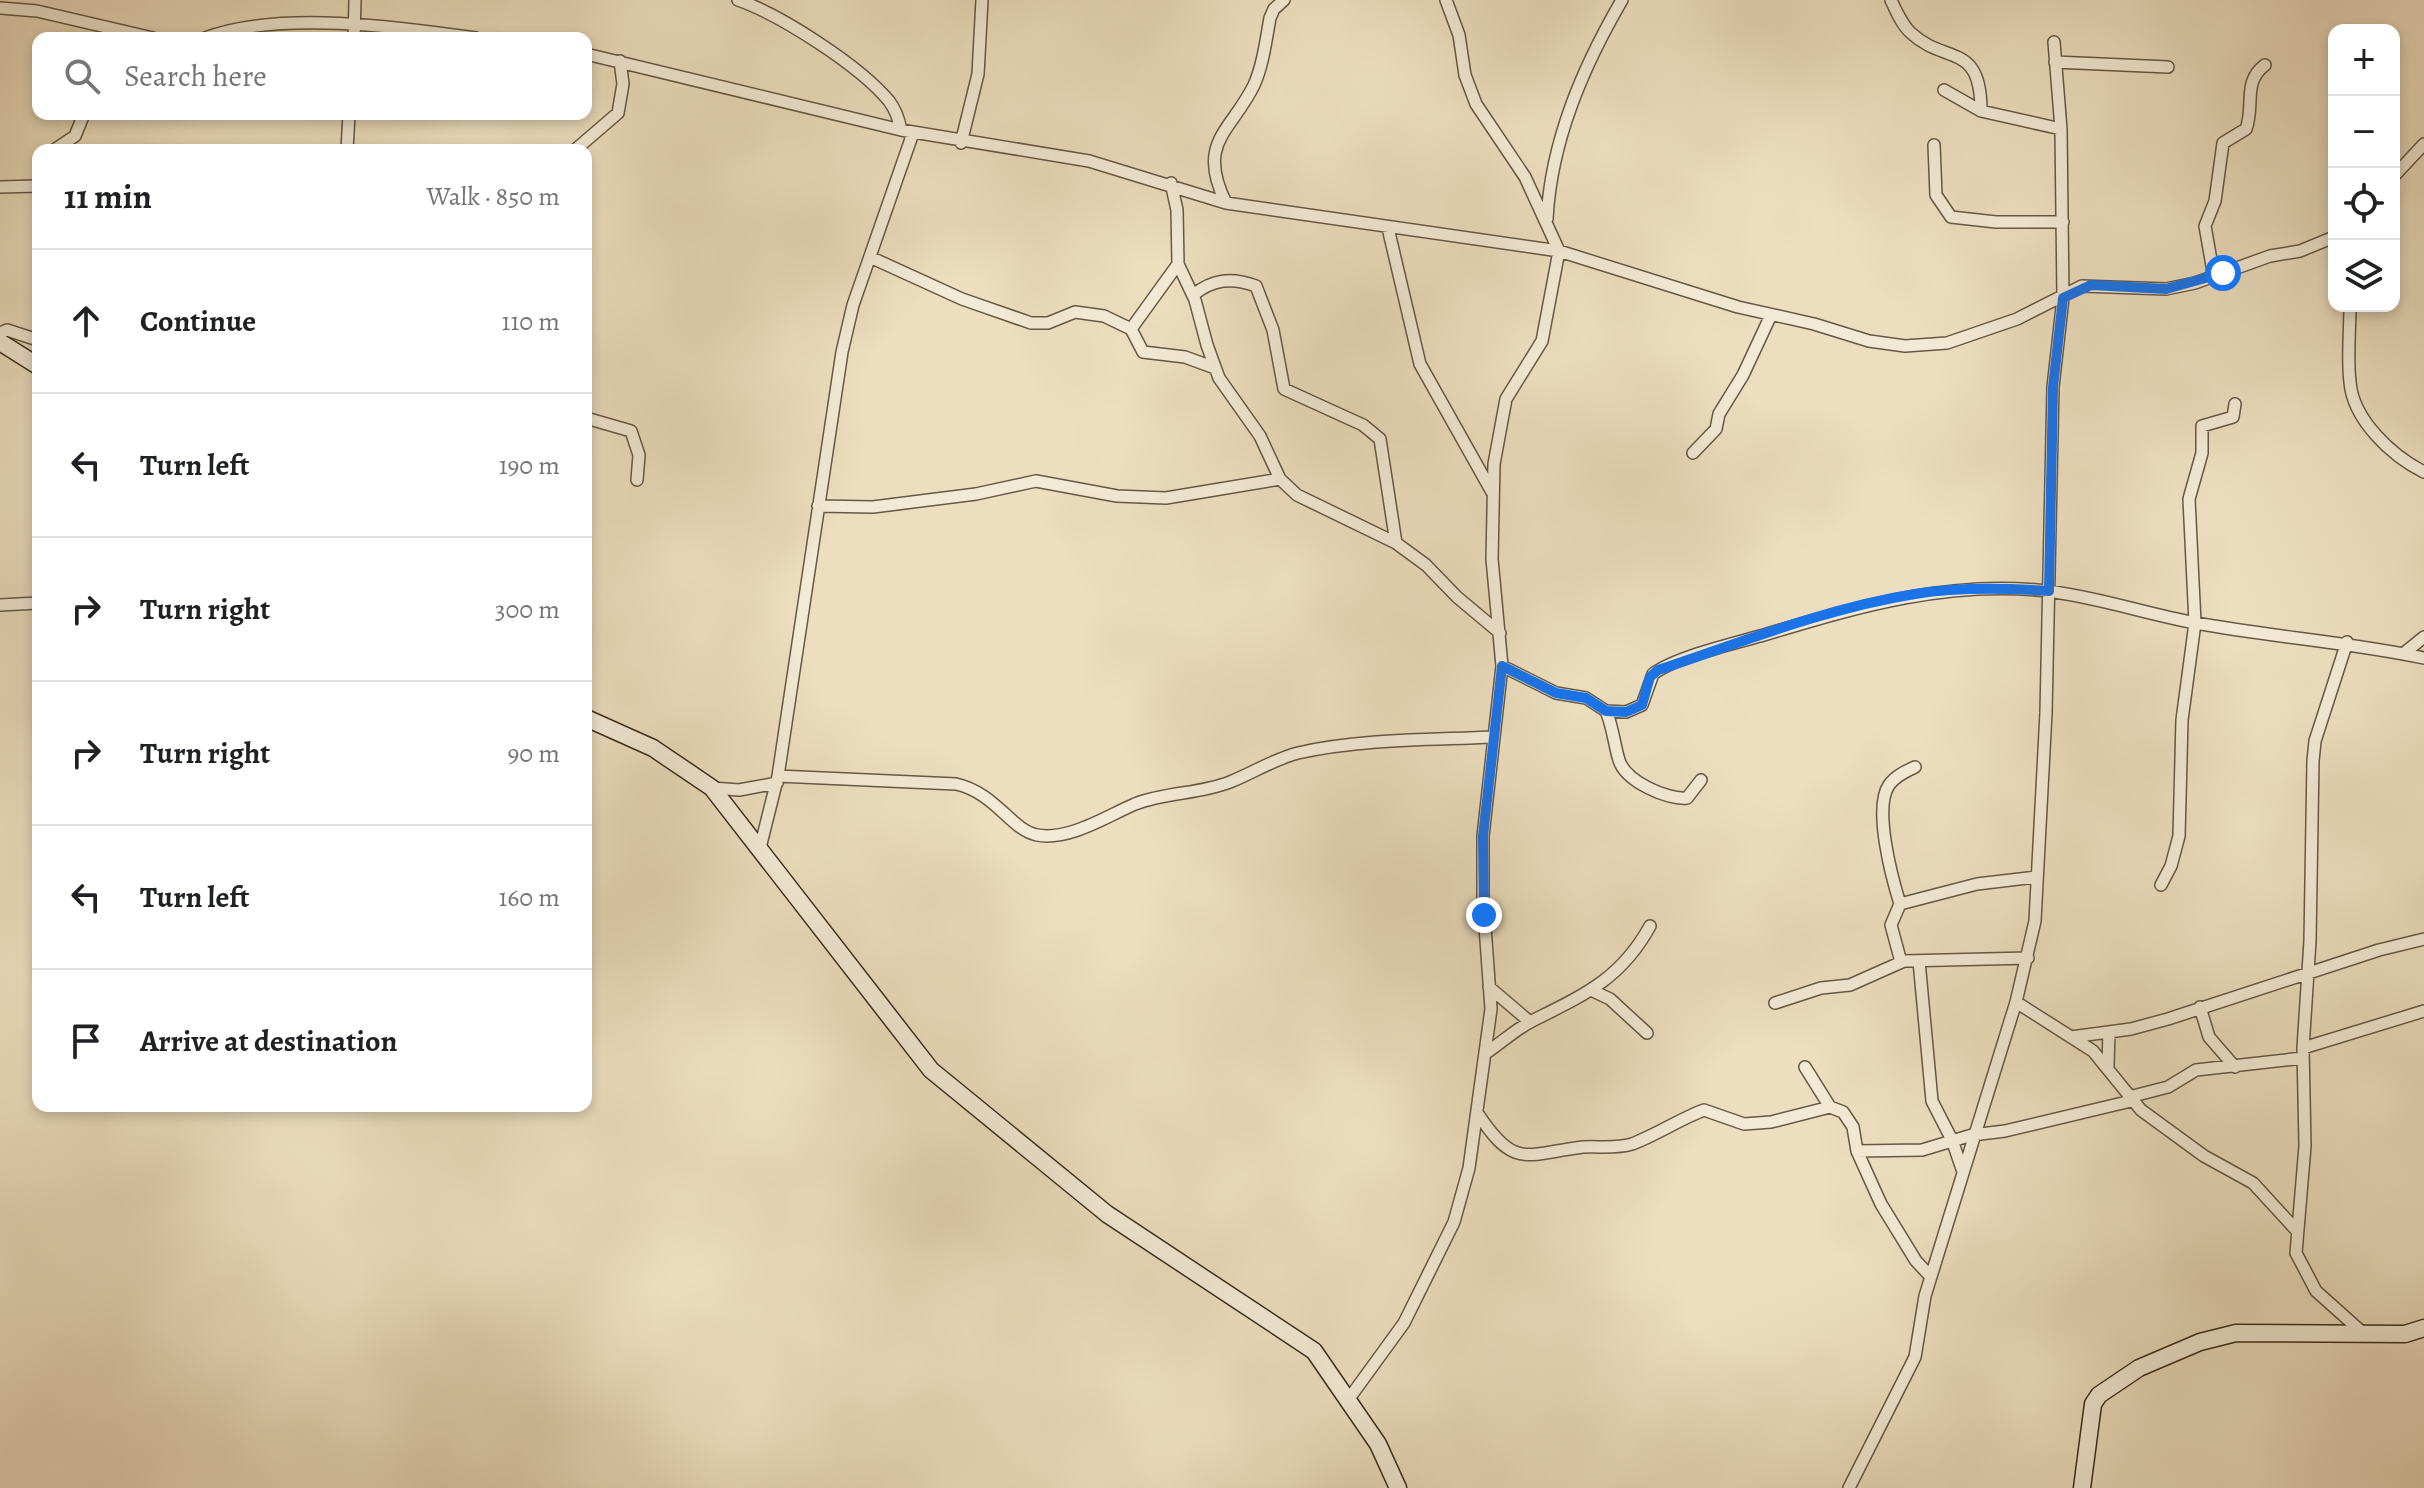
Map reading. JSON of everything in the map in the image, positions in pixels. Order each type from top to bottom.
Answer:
[{"type":"street","points":[[354,32],[355,0]]},
{"type":"street","points":[[738,0],[766,10],[860,76],[889,101],[907,132],[872,258],[853,305],[842,352],[777,780],[760,848]]},
{"type":"street","points":[[961,143],[978,74],[982,0]]},
{"type":"street","points":[[1226,203],[1218,188],[1218,141],[1252,89],[1270,18],[1284,0]]},
{"type":"street","points":[[1348,1400],[1404,1323],[1454,1222],[1469,1168],[1491,1009],[1483,836],[1502,666],[1492,559],[1494,464],[1506,399],[1542,341],[1559,251],[1525,177],[1476,104],[1465,75],[1459,35],[1446,0]]},
{"type":"street","points":[[1547,223],[1553,165],[1566,123],[1589,62],[1622,0]]},
{"type":"street","points":[[1891,0],[1911,34],[1956,54],[1971,66],[1980,89],[1981,111]]},
{"type":"street","points":[[0,8],[23,3],[37,11],[116,32]]},
{"type":"street","points":[[88,32],[90,23]]},
{"type":"street","points":[[230,32],[291,23],[354,32],[412,29],[433,32]]},
{"type":"street","points":[[1849,1488],[1915,1357],[1931,1277],[1972,1135],[2016,1002],[2035,921],[2049,591],[2053,387],[2063,298],[2061,129],[2054,42]]},
{"type":"street","points":[[592,55],[907,132],[1089,161],[1171,183],[1226,203],[1559,251],[1869,341],[1924,346],[1947,343],[2017,319],[2091,285],[2154,290],[2214,277],[2328,239]]},
{"type":"street","points":[[582,144],[618,113],[623,84],[620,61]]},
{"type":"street","points":[[2055,62],[2168,67]]},
{"type":"street","points":[[2214,277],[2205,226],[2215,201],[2223,143],[2246,129],[2250,88],[2258,71],[2265,65]]},
{"type":"street","points":[[1944,90],[1981,111],[2061,129]]},
{"type":"street","points":[[63,144],[75,136],[82,120]]},
{"type":"street","points":[[347,144],[349,120]]},
{"type":"street","points":[[2400,170],[2424,144]]},
{"type":"street","points":[[1934,145],[1936,195],[1951,217],[1996,222],[2063,222]]},
{"type":"street","points":[[1171,183],[1177,210],[1178,264],[1193,295],[1215,368],[1245,419],[1260,436],[1280,479],[1297,495],[1396,543],[1426,565],[1457,597],[1500,633]]},
{"type":"street","points":[[0,187],[32,186]]},
{"type":"street","points":[[1177,210],[1194,191]]},
{"type":"street","points":[[1388,228],[1420,364],[1492,492]]},
{"type":"street","points":[[872,258],[962,299],[1031,323],[1048,323],[1075,312],[1091,312],[1131,329],[1143,352],[1185,357],[1215,368]]},
{"type":"street","points":[[1131,329],[1178,264]]},
{"type":"street","points":[[1193,295],[1217,281],[1232,280],[1256,286],[1273,330],[1284,389],[1363,425],[1380,439],[1396,543]]},
{"type":"street","points":[[2350,312],[2349,382],[2357,406],[2387,447],[2424,472]]},
{"type":"street","points":[[1693,453],[1716,429],[1719,414],[1739,384],[1771,315]]},
{"type":"street","points":[[0,333],[7,330],[32,338]]},
{"type":"street","points":[[0,342],[32,362]]},
{"type":"street","points":[[2161,885],[2171,866],[2179,836],[2182,720],[2195,623],[2189,499],[2202,453],[2200,429],[2206,424],[2233,417],[2235,404]]},
{"type":"street","points":[[592,420],[631,431],[639,455],[637,480]]},
{"type":"street","points":[[818,506],[873,507],[976,494],[1036,481],[1135,498],[1166,498],[1280,479]]},
{"type":"street","points":[[1502,666],[1556,693],[1586,698],[1606,711],[1626,712],[1642,705],[1650,677],[1658,670],[1730,643],[1872,602],[1947,590],[2049,591],[2195,623],[2347,642],[2424,658]]},
{"type":"street","points":[[0,605],[32,603]]},
{"type":"street","points":[[2403,654],[2424,637]]},
{"type":"street","points":[[2347,642],[2315,741],[2313,761],[2309,972],[2303,1053],[2305,1146],[2296,1253],[2307,1279],[2363,1333]]},
{"type":"street","points":[[1606,711],[1619,763],[1631,776],[1678,798],[1687,798],[1701,780]]},
{"type":"street","points":[[592,721],[653,748],[712,788],[931,1070],[1107,1214],[1314,1351],[1378,1444],[1398,1488]]},
{"type":"street","points":[[712,788],[739,790],[777,780],[956,784],[974,788],[1027,831],[1050,835],[1098,822],[1154,798],[1229,783],[1296,753],[1386,743],[1492,737]]},
{"type":"street","points":[[1901,962],[1891,925],[1900,904],[1884,830],[1884,795],[1892,781],[1915,767]]},
{"type":"street","points":[[1900,904],[1977,884],[2036,877]]},
{"type":"street","points":[[1486,1053],[1530,1022],[1593,991],[1637,950],[1650,926]]},
{"type":"street","points":[[2071,1037],[2168,1019],[2309,972],[2424,939]]},
{"type":"street","points":[[1775,1003],[1821,988],[1850,985],[1901,962],[2028,958]]},
{"type":"street","points":[[1919,961],[1932,1101],[1952,1140],[1962,1171]]},
{"type":"street","points":[[1489,987],[1530,1022]]},
{"type":"street","points":[[1593,991],[1610,999],[1647,1033]]},
{"type":"street","points":[[2016,1002],[2071,1037],[2108,1066],[2130,1099],[2204,1156],[2253,1183],[2297,1231]]},
{"type":"street","points":[[2200,1007],[2209,1037],[2235,1067]]},
{"type":"street","points":[[1857,1151],[1922,1150],[1972,1135],[2005,1131],[2168,1087],[2196,1070],[2235,1067],[2303,1053],[2424,1011]]},
{"type":"street","points":[[2108,1066],[2109,1032]]},
{"type":"street","points":[[1805,1067],[1830,1107],[1849,1118],[1857,1151],[1895,1228],[1931,1277]]},
{"type":"street","points":[[1478,1114],[1492,1136],[1508,1150],[1535,1157],[1633,1143],[1704,1110],[1723,1115],[1731,1123],[1744,1124],[1771,1122],[1830,1107]]},
{"type":"street","points":[[2082,1488],[2093,1404],[2099,1395],[2139,1368],[2200,1342],[2236,1333],[2405,1334],[2424,1328]]},
{"type":"route","points":[[1484,915],[1483,836],[1502,666],[1556,693],[1586,698],[1606,711],[1626,712],[1642,705],[1650,677],[1658,670],[1730,643],[1872,602],[1947,590],[2049,591],[2053,387],[2063,298],[2082,286],[2166,289],[2223,273]]}]
